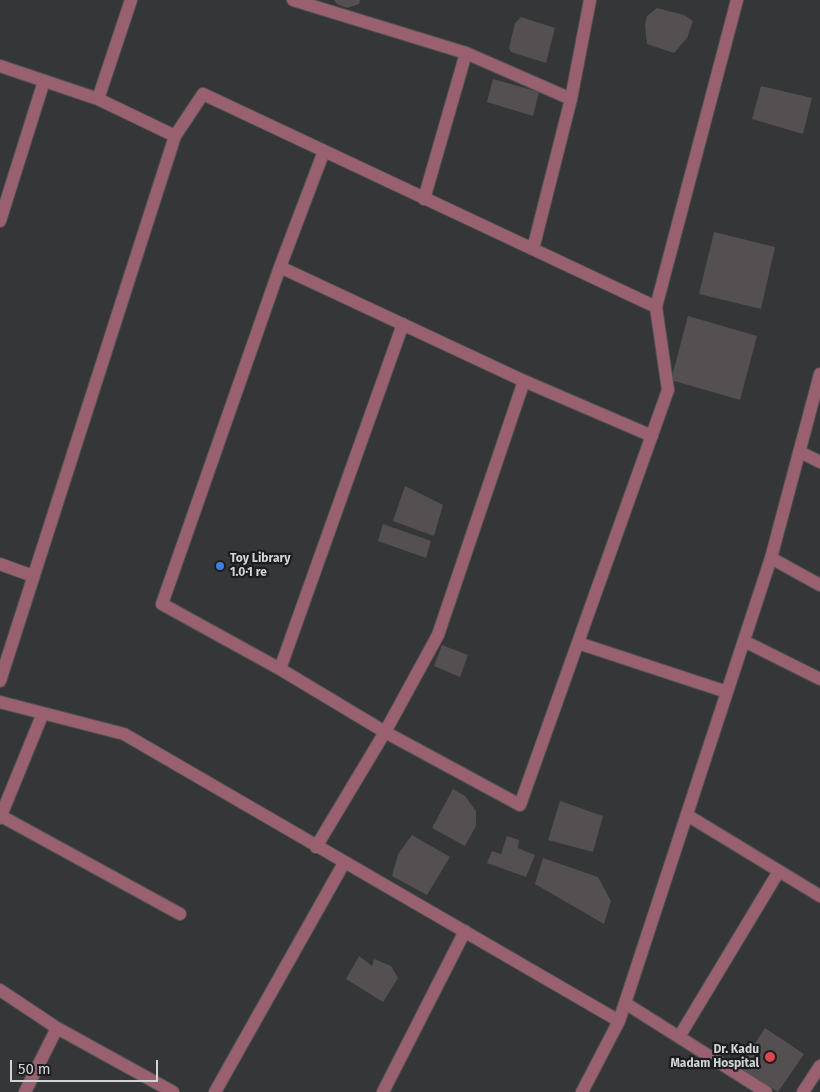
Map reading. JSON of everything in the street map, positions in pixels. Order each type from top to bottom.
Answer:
[{"type":"street","points":[[98,99],[131,0]]},
{"type":"street","points":[[293,0],[466,53],[571,99]]},
{"type":"street","points":[[533,249],[571,99],[590,0]]},
{"type":"street","points":[[324,151],[280,267],[162,604],[280,669],[385,732],[520,805],[668,390],[656,308],[737,0]]},
{"type":"street","points":[[424,198],[466,53]]},
{"type":"street","points":[[0,66],[98,99],[175,136]]},
{"type":"street","points":[[0,221],[44,81]]},
{"type":"street","points":[[0,681],[175,136],[203,94],[656,308]]},
{"type":"street","points":[[280,267],[524,381],[652,436]]},
{"type":"street","points":[[280,669],[403,324]]},
{"type":"street","points":[[582,1092],[619,1021],[625,1003],[771,558],[820,374]]},
{"type":"street","points":[[316,847],[385,732],[438,635],[524,381]]},
{"type":"street","points":[[800,452],[820,462]]},
{"type":"street","points":[[771,558],[820,585]]},
{"type":"street","points":[[0,564],[33,576]]},
{"type":"street","points":[[744,641],[820,679]]},
{"type":"street","points":[[578,643],[727,692]]},
{"type":"street","points":[[0,702],[124,734],[619,1021]]},
{"type":"street","points":[[43,714],[0,817],[180,914]]},
{"type":"street","points":[[687,815],[820,896]]},
{"type":"street","points":[[215,1092],[344,863]]},
{"type":"street","points":[[679,1037],[779,871]]},
{"type":"street","points":[[383,1092],[464,931]]},
{"type":"street","points":[[0,990],[57,1028],[173,1092]]},
{"type":"street","points":[[625,1003],[766,1092]]},
{"type":"street","points":[[25,1092],[57,1028]]},
{"type":"street","points":[[803,1092],[820,1066]]},
{"type":"building","points":[[334,0],[360,0],[359,4],[347,8],[337,4]]},
{"type":"building","points":[[657,8],[684,15],[693,21],[687,38],[674,53],[647,44],[645,25],[647,16]]},
{"type":"building","points":[[521,17],[555,28],[546,63],[511,52],[509,48],[515,23]]},
{"type":"building","points":[[493,79],[539,92],[533,116],[487,102]]},
{"type":"building","points":[[761,86],[812,98],[803,134],[752,119]]},
{"type":"building","points":[[714,232],[775,247],[761,309],[699,294]]},
{"type":"building","points":[[688,316],[757,336],[740,400],[671,380]]},
{"type":"building","points":[[405,486],[443,505],[434,536],[393,521]]},
{"type":"building","points":[[383,524],[431,541],[426,558],[378,541]]},
{"type":"building","points":[[442,645],[468,655],[460,677],[434,666]]},
{"type":"building","points":[[453,789],[465,796],[476,811],[476,826],[465,846],[432,828]]},
{"type":"building","points":[[560,801],[603,816],[593,852],[548,840]]},
{"type":"building","points":[[412,835],[450,857],[427,895],[392,876],[398,854]]},
{"type":"building","points":[[507,836],[519,840],[518,848],[535,855],[526,877],[487,863],[492,851],[501,854]]},
{"type":"building","points":[[543,858],[598,877],[611,901],[604,924],[535,884]]},
{"type":"building","points":[[359,956],[372,966],[374,959],[391,966],[398,978],[383,1002],[346,979]]},
{"type":"building","points":[[765,1028],[804,1054],[778,1092],[739,1068]]},
{"type":"place","name":"Toy Library 1.0·1 re","points":[[220,566]]},
{"type":"place","name":"Dr. Kadu Madam Hospital","points":[[770,1057]]}]
